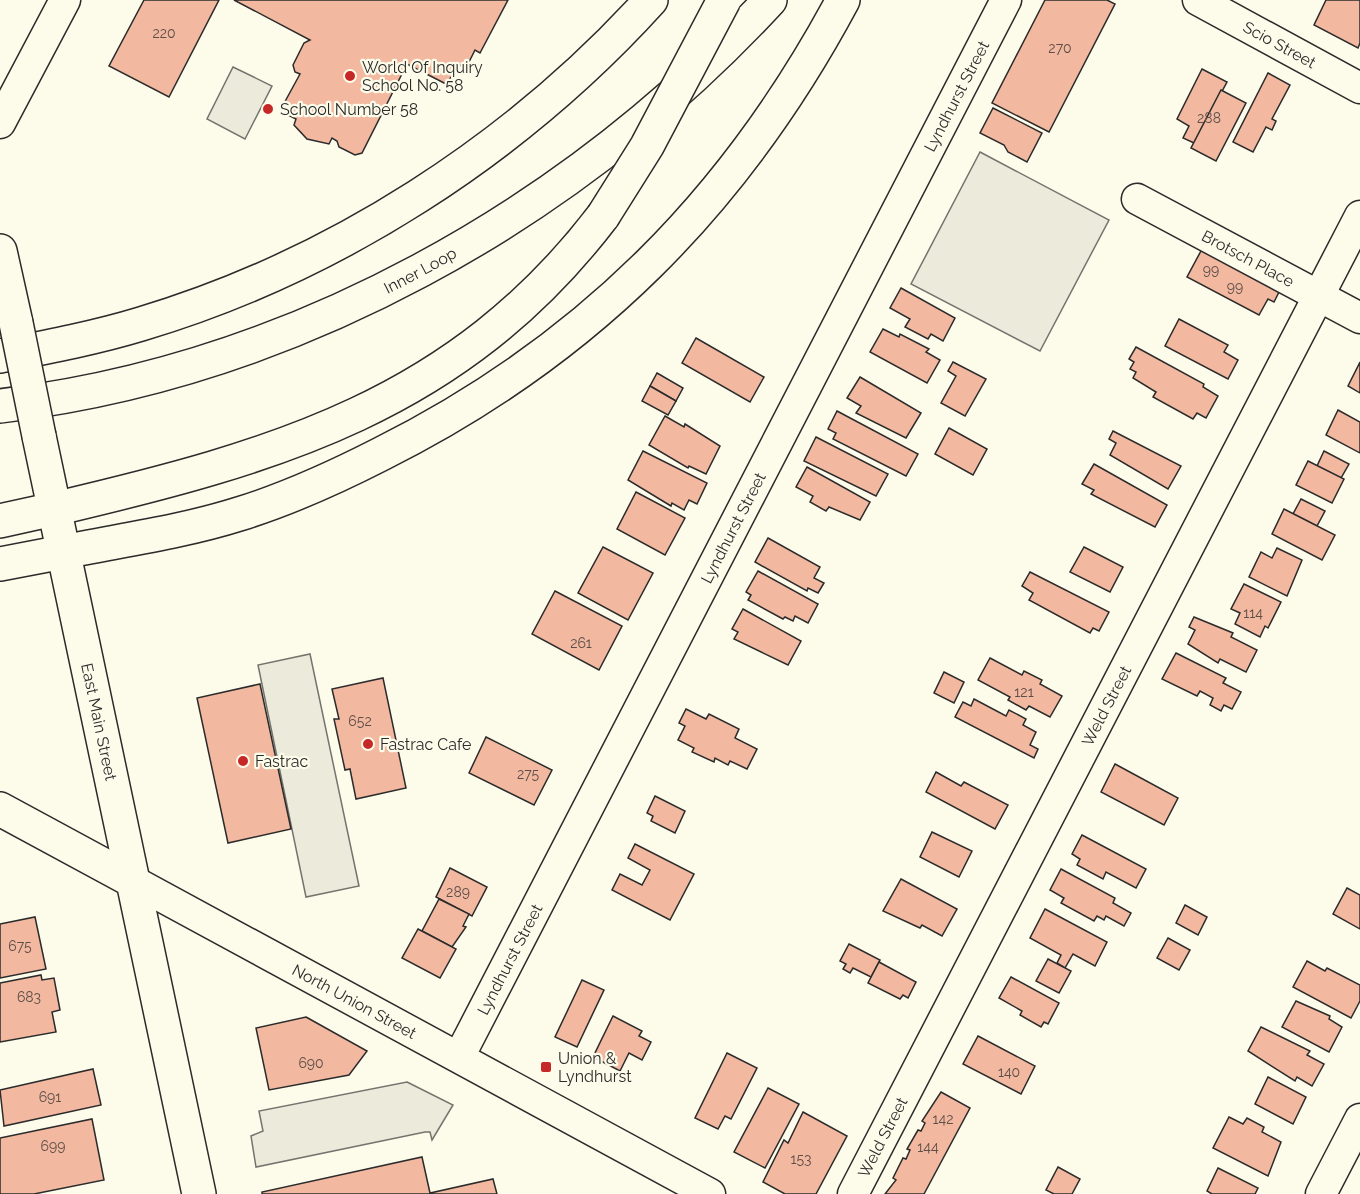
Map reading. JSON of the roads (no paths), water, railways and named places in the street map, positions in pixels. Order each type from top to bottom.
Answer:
[{"type":"main road","points":[[0,356],[98,335],[183,310],[274,273],[362,228],[447,177],[526,118],[603,51],[651,0]]},
{"type":"main road","points":[[0,521],[185,476],[269,452],[351,419],[379,405],[457,357],[523,306],[559,269],[603,216],[647,146],[724,0]]},
{"type":"main road","name":"Inner Loop","points":[[0,406],[82,394],[183,369],[281,334],[417,271],[506,220],[629,133],[704,68],[770,0]]},
{"type":"main road","points":[[0,564],[219,520],[278,501],[412,439],[455,415],[539,359],[606,307],[649,266],[699,212],[770,119],[843,0]]},
{"type":"main road","name":"East Main Street","points":[[0,251],[199,1194]]},
{"type":"main road","name":"North Union Street","points":[[0,809],[133,881]]},
{"type":"street","points":[[0,123],[65,0]]},
{"type":"street","name":"Lyndhurst Street","points":[[459,1057],[1006,0]]},
{"type":"street","name":"Scio Street","points":[[1198,0],[1360,88]]},
{"type":"street","name":"Brotsch Place","points":[[1137,199],[1360,318]]},
{"type":"street","name":"Weld Street","points":[[853,1194],[1360,216]]},
{"type":"street","name":"North Union Street","points":[[133,881],[710,1194]]},
{"type":"street","points":[[1321,1194],[1360,1119]]},
{"type":"place","name":"World Of Inquiry School No. 58","points":[[350,76]]},
{"type":"place","name":"School Number 58","points":[[268,109]]},
{"type":"place","name":"Fastrac Cafe","points":[[368,744]]},
{"type":"place","name":"Fastrac","points":[[243,761]]},
{"type":"place","name":"Union & Lyndhurst","points":[[546,1067]]}]
